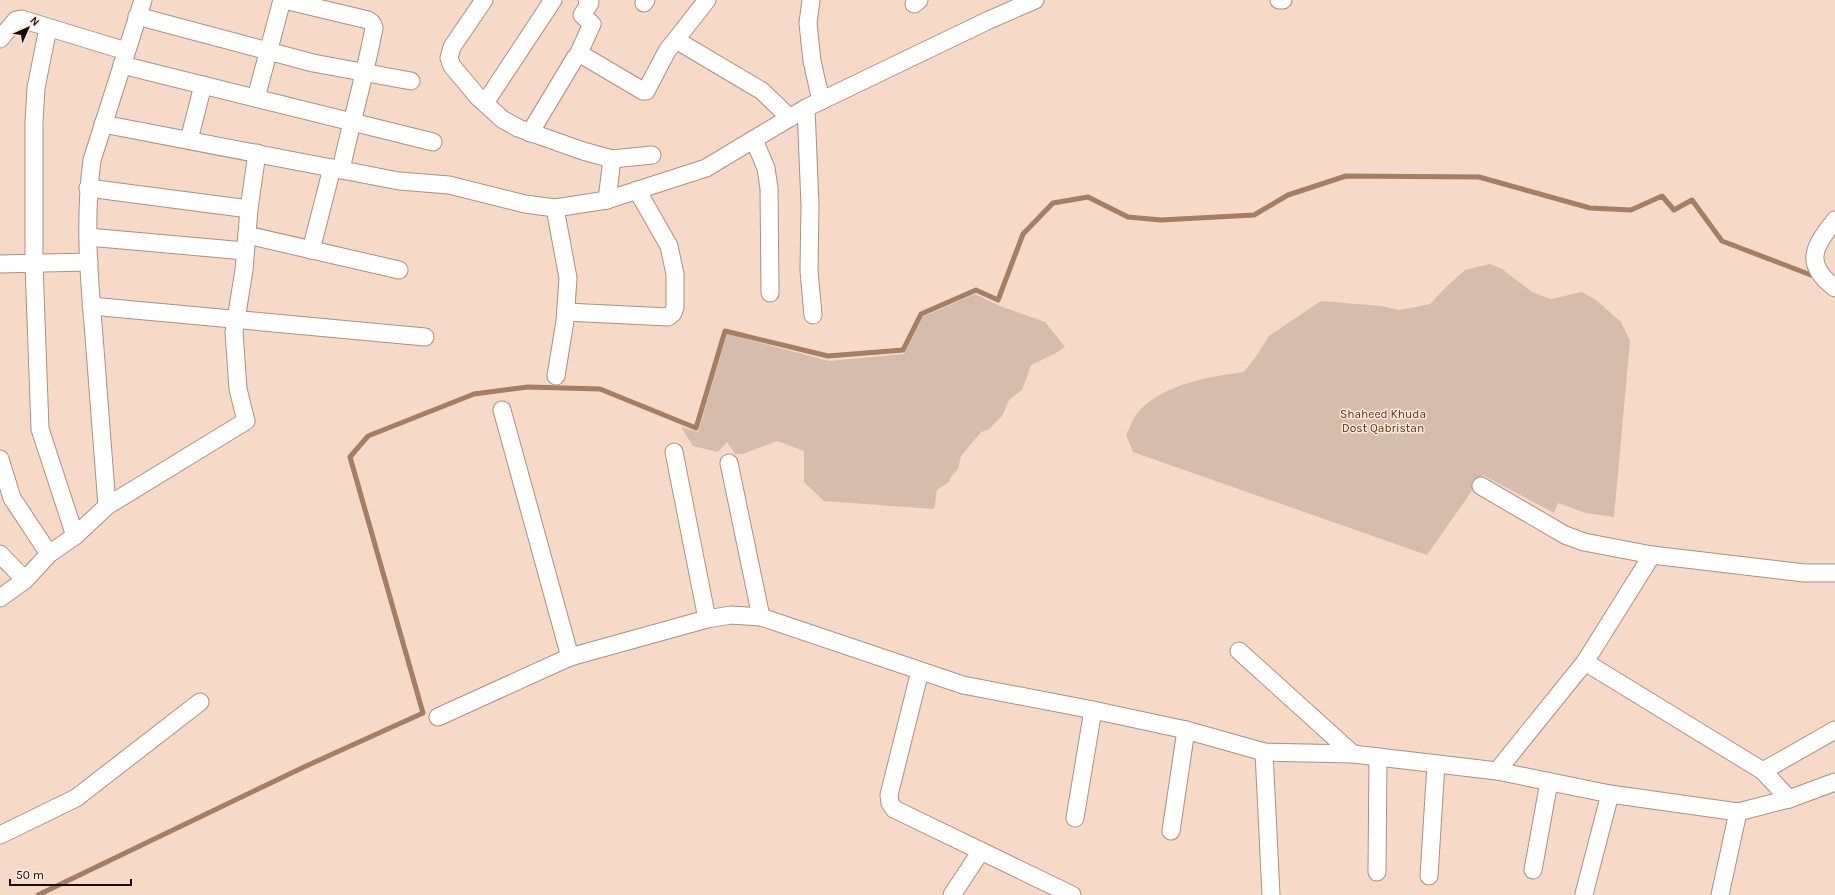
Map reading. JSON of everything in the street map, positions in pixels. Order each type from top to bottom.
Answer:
[{"type":"street","points":[[107,506],[91,306],[88,237],[88,188],[92,160],[143,0]]},
{"type":"street","points":[[256,98],[283,0],[312,3],[368,20],[372,23],[374,28],[366,73],[311,250]]},
{"type":"street","points":[[484,0],[452,47],[449,58],[452,66],[485,103],[502,119],[530,133],[612,159],[652,155]]},
{"type":"street","points":[[485,103],[553,0]]},
{"type":"street","points":[[530,133],[578,55],[592,24],[582,15],[590,3],[587,0]]},
{"type":"street","points":[[578,55],[643,91],[646,91],[667,51],[707,0]]},
{"type":"street","points":[[811,0],[808,23],[812,61],[813,104],[809,271],[813,315]]},
{"type":"street","points":[[103,124],[399,181],[442,185],[525,204],[555,208],[607,200],[706,168],[813,104],[989,20],[1036,0]]},
{"type":"street","points":[[1279,0],[1284,0]]},
{"type":"street","points":[[137,16],[313,63],[411,81]]},
{"type":"street","points":[[0,39],[16,20],[21,20],[48,28],[124,58],[203,85],[433,142]]},
{"type":"street","points":[[48,28],[36,88],[34,122],[34,264],[40,429],[75,536]]},
{"type":"street","points":[[676,40],[762,91],[790,118]]},
{"type":"street","points":[[189,140],[203,85]]},
{"type":"street","points":[[754,140],[766,168],[769,188],[770,293]]},
{"type":"street","points":[[0,598],[25,580],[49,554],[75,536],[107,506],[246,420],[238,389],[234,332],[237,319],[249,208],[257,153]]},
{"type":"street","points":[[607,200],[612,159]]},
{"type":"street","points":[[88,188],[249,208]]},
{"type":"street","points":[[566,312],[668,317],[673,313],[675,307],[675,274],[669,246],[637,190]]},
{"type":"street","points":[[555,208],[568,278],[566,312],[556,376]]},
{"type":"street","points":[[1835,220],[1818,242],[1815,253],[1818,271],[1835,288]]},
{"type":"street","points":[[88,237],[246,243],[311,250],[399,270]]},
{"type":"street","points":[[0,264],[89,262]]},
{"type":"street","points":[[91,306],[425,336]]},
{"type":"street","points":[[502,410],[570,657]]},
{"type":"street","points":[[674,452],[707,619]]},
{"type":"street","points":[[0,459],[12,498],[49,554]]},
{"type":"street","points":[[730,463],[760,617]]},
{"type":"street","points":[[1481,486],[1565,534],[1584,542],[1652,554],[1804,573],[1835,573]]},
{"type":"street","points":[[0,554],[25,580]]},
{"type":"street","points":[[1496,771],[1584,662],[1652,554]]},
{"type":"street","points":[[438,717],[570,657],[707,619],[731,615],[760,617],[962,685],[1093,710],[1186,730],[1264,752],[1353,754],[1496,771],[1610,794],[1738,812],[1789,799],[1835,782]]},
{"type":"street","points":[[1239,651],[1353,754]]},
{"type":"street","points":[[1584,662],[1763,771],[1789,799]]},
{"type":"street","points":[[920,671],[889,795],[890,803],[894,810],[1072,895]]},
{"type":"street","points":[[0,835],[76,798],[200,702]]},
{"type":"street","points":[[1074,818],[1093,710]]},
{"type":"street","points":[[1171,831],[1186,730]]},
{"type":"street","points":[[1763,771],[1835,730]]},
{"type":"street","points":[[1264,752],[1271,895]]},
{"type":"street","points":[[1376,872],[1378,758]]},
{"type":"street","points":[[1429,876],[1436,764]]},
{"type":"street","points":[[1533,870],[1549,782]]},
{"type":"street","points":[[1584,894],[1610,794]]},
{"type":"street","points":[[1720,895],[1738,812]]},
{"type":"street","points":[[952,895],[981,851]]},
{"type":"green space","name":"Shaheed Khuda Dost Qabristan","points":[[1490,264],[1502,269],[1532,292],[1551,299],[1582,292],[1596,300],[1621,322],[1630,341],[1614,517],[1586,513],[1558,503],[1554,513],[1483,475],[1427,555],[1133,452],[1126,435],[1136,414],[1152,400],[1176,387],[1189,383],[1217,376],[1244,372],[1269,336],[1321,301],[1381,306],[1399,310],[1430,304],[1465,270]]},
{"type":"green space","points":[[975,294],[1000,306],[1045,322],[1065,347],[1031,365],[1022,390],[1009,400],[1002,416],[988,430],[981,432],[961,456],[958,469],[950,478],[950,481],[937,490],[934,509],[824,501],[804,482],[804,451],[777,441],[743,454],[735,454],[727,442],[718,452],[693,446],[681,427],[698,432],[727,334],[829,361],[904,354],[922,317]]},
{"type":"waterway","points":[[38,895],[304,767],[423,713],[350,457],[368,436],[474,394],[528,387],[600,389],[696,428],[725,331],[828,356],[903,350],[921,314],[976,290],[998,300],[1023,234],[1053,203],[1088,197],[1128,217],[1161,220],[1254,215],[1288,195],[1346,176],[1479,177],[1590,208],[1631,210],[1662,196],[1674,210],[1692,200],[1722,241],[1811,275]]}]
